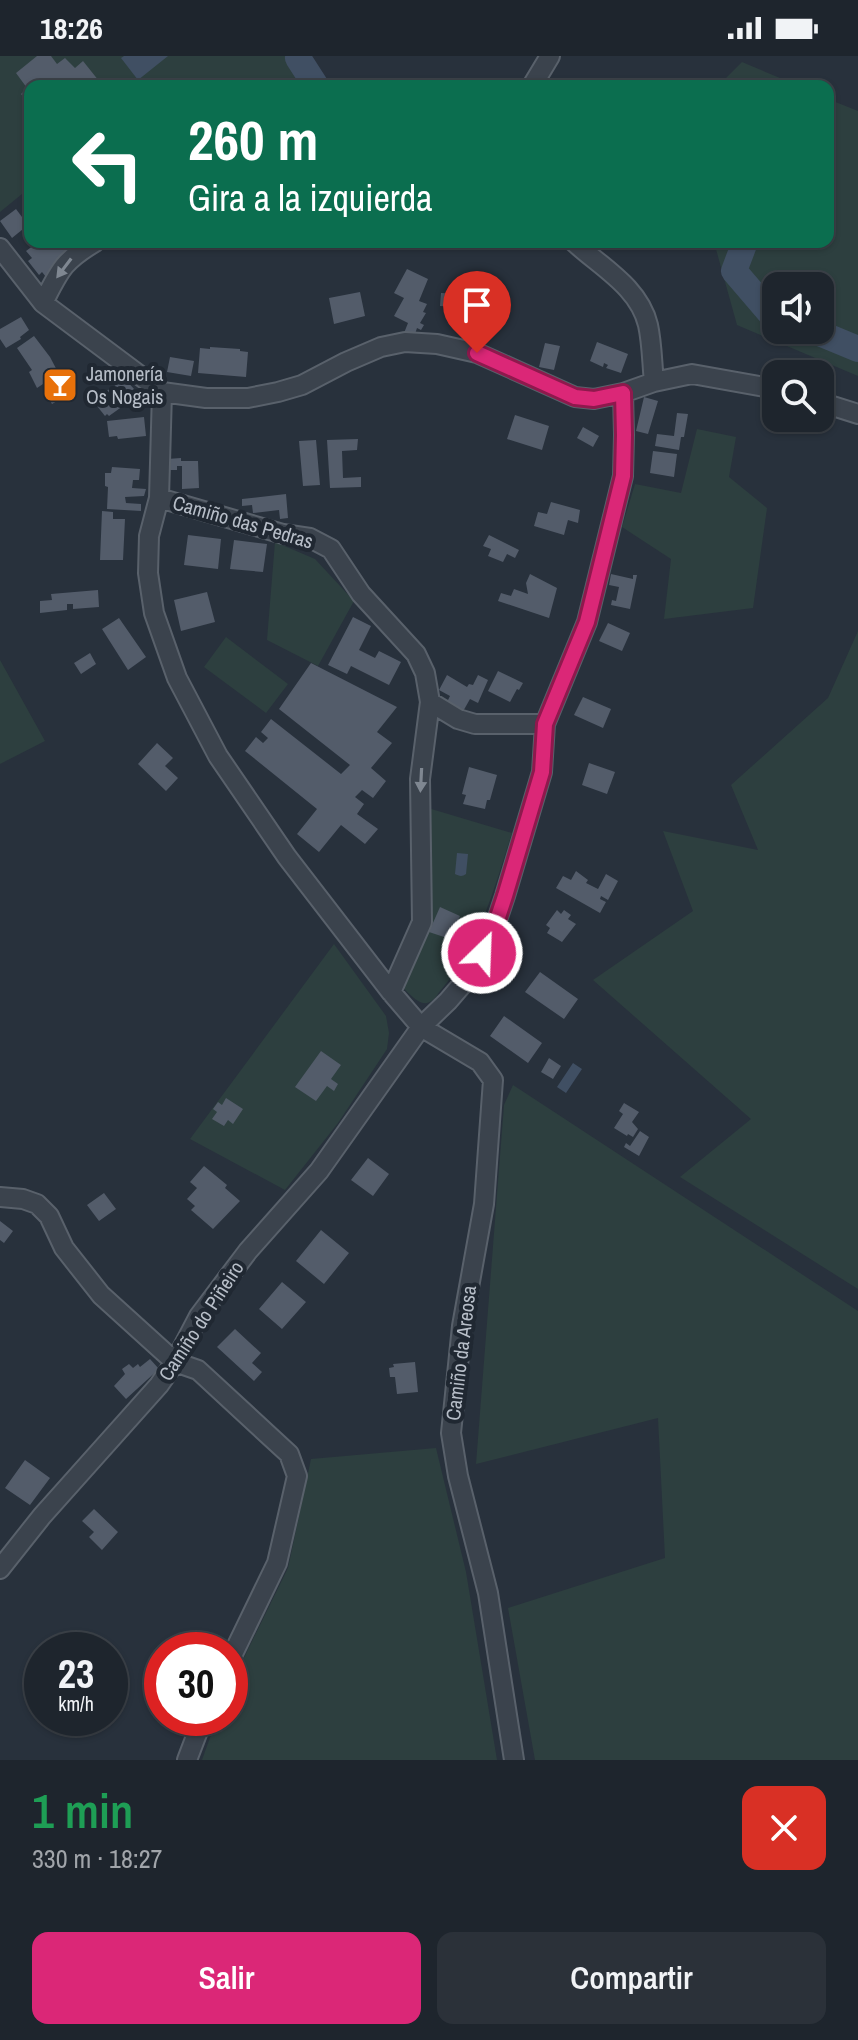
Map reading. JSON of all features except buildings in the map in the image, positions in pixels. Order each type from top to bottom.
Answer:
[{"type":"street","points":[[536,80],[550,56]]},
{"type":"street","points":[[0,248],[43,303],[162,392],[206,398],[248,398],[278,392],[302,385],[381,347],[405,342],[437,344],[477,353],[575,397],[594,399],[692,374],[762,386]]},
{"type":"street","points":[[43,303],[60,269],[85,248]]},
{"type":"street","points":[[581,248],[631,290],[642,309],[648,325],[654,382]]},
{"type":"street","name":"Camiño da Areosa","points":[[162,392],[159,498],[149,536],[148,573],[154,613],[177,678],[227,768],[287,857],[391,992],[421,1027],[480,1062],[493,1080],[484,1204],[462,1326],[451,1433],[458,1476],[488,1593],[514,1760]]},
{"type":"street","name":"Camiño do Piñeiro","points":[[0,1569],[42,1516],[159,1385],[199,1316],[248,1251],[319,1171],[421,1027],[473,972],[492,935],[542,772],[545,724],[587,622],[623,476],[623,393]]},
{"type":"street","points":[[834,406],[858,414]]},
{"type":"street","name":"Camiño das Pedras","points":[[159,498],[283,534],[310,538],[331,549],[361,594],[416,654],[425,673],[430,702]]},
{"type":"street","points":[[391,992],[422,922],[420,779],[430,702],[458,719],[475,724],[545,724]]},
{"type":"street","points":[[0,1197],[37,1204],[49,1216],[64,1248],[101,1295],[175,1362],[198,1370],[289,1454],[297,1476],[277,1563],[244,1632]]},
{"type":"street","points":[[187,1760],[196,1736]]},
{"type":"shaded area","points":[[0,56],[304,56],[293,58],[296,80],[24,80],[24,196],[22,194],[0,212]]},
{"type":"shaded area","points":[[742,62],[785,80],[724,80]]},
{"type":"shaded area","points":[[834,101],[858,111],[858,376],[834,366],[834,360],[820,360],[782,344],[834,344],[834,272],[762,272],[762,336],[737,325],[716,248],[834,248]]},
{"type":"shaded area","points":[[697,429],[736,437],[729,477],[767,508],[753,608],[664,619],[671,559],[622,527],[635,484],[681,493]]},
{"type":"shaded area","points":[[275,542],[315,559],[354,601],[318,666],[267,640]]},
{"type":"shaded area","points":[[858,631],[858,1289],[680,1177],[751,1119],[593,980],[693,911],[663,831],[758,850],[731,785],[828,698]]},
{"type":"shaded area","points":[[226,637],[288,684],[266,713],[204,667]]},
{"type":"shaded area","points":[[0,660],[45,741],[0,764]]},
{"type":"shaded area","points":[[428,808],[512,833],[492,895],[466,955],[435,998],[424,1003],[402,987],[427,923]]},
{"type":"shaded area","points":[[334,944],[386,1016],[389,1033],[387,1049],[338,1123],[285,1190],[190,1139]]},
{"type":"shaded area","points":[[513,1085],[858,1311],[858,1760],[535,1760],[508,1608],[665,1558],[658,1418],[476,1464],[504,1105]]},
{"type":"shaded area","points":[[436,1448],[466,1572],[497,1760],[202,1760],[211,1736],[248,1736],[248,1649],[288,1568],[311,1459]]},
{"type":"water","points":[[168,56],[138,80],[121,58]]},
{"type":"water","points":[[457,853],[468,854],[466,874],[463,876],[455,874]]},
{"type":"water","points":[[573,1063],[582,1069],[566,1093],[557,1087]]},
{"type":"waterway","points":[[299,56],[312,80]]},
{"type":"waterway","points":[[743,248],[734,271],[762,304]]},
{"type":"waterway","points":[[834,339],[858,349]]},
{"type":"place","name":"Jamonería Os Nogais","points":[[60,385]]},
{"type":"route","points":[[477,353],[575,397],[594,399],[623,393],[624,435],[623,476],[587,622],[545,724],[542,772],[505,896],[492,935],[482,953]]}]
